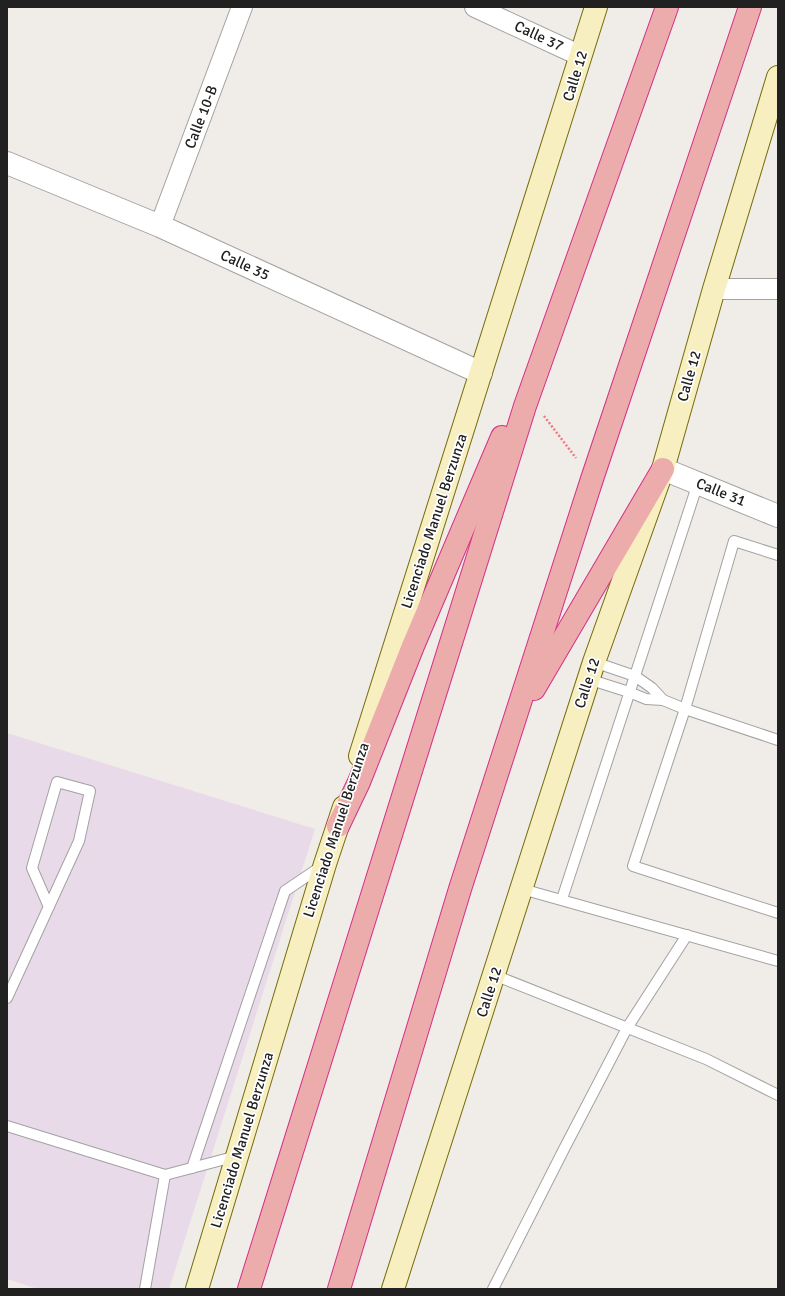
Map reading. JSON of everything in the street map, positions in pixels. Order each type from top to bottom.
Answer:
[{"type":"highway","points":[[249,1289],[528,401],[667,7]]},
{"type":"highway","points":[[340,1289],[460,889],[592,479],[750,7]]},
{"type":"highway","points":[[338,826],[359,782],[413,646],[503,435],[528,401]]},
{"type":"highway","points":[[513,725],[663,469]]},
{"type":"main road","name":"Calle 12","points":[[481,373],[596,7]]},
{"type":"main road","name":"Calle 12","points":[[393,1289],[591,670],[663,469],[714,289],[776,89]]},
{"type":"main road","name":"Licenciado Manuel Berzunza","points":[[197,1289],[325,864],[481,373]]},
{"type":"street","name":"Calle 10-B","points":[[160,226],[242,7]]},
{"type":"street","name":"Calle 37","points":[[475,7],[581,56]]},
{"type":"street","name":"Calle 35","points":[[7,163],[160,226],[481,373]]},
{"type":"street","points":[[714,289],[778,289]]},
{"type":"street","name":"Calle 31","points":[[663,469],[778,516]]},
{"type":"lane","points":[[562,899],[698,483]]},
{"type":"lane","points":[[778,555],[734,541],[685,709],[633,866],[778,913]]},
{"type":"lane","points":[[591,670],[635,676],[652,688],[663,700]]},
{"type":"lane","points":[[591,670],[630,692],[646,699],[663,700],[685,709],[778,740]]},
{"type":"lane","points":[[7,998],[80,841],[90,791],[57,782],[32,868],[49,907]]},
{"type":"lane","points":[[192,1168],[284,891],[325,864]]},
{"type":"lane","points":[[522,888],[778,961]]},
{"type":"lane","points":[[493,1289],[627,1028],[687,935]]},
{"type":"lane","points":[[494,975],[706,1059],[778,1095]]},
{"type":"lane","points":[[7,1126],[165,1175],[236,1156]]},
{"type":"lane","points":[[145,1289],[165,1175]]},
{"type":"path","points":[[528,401],[592,479]]},
{"type":"shaded area","points":[[7,733],[315,829],[169,1289],[38,1289],[7,1279]]}]
